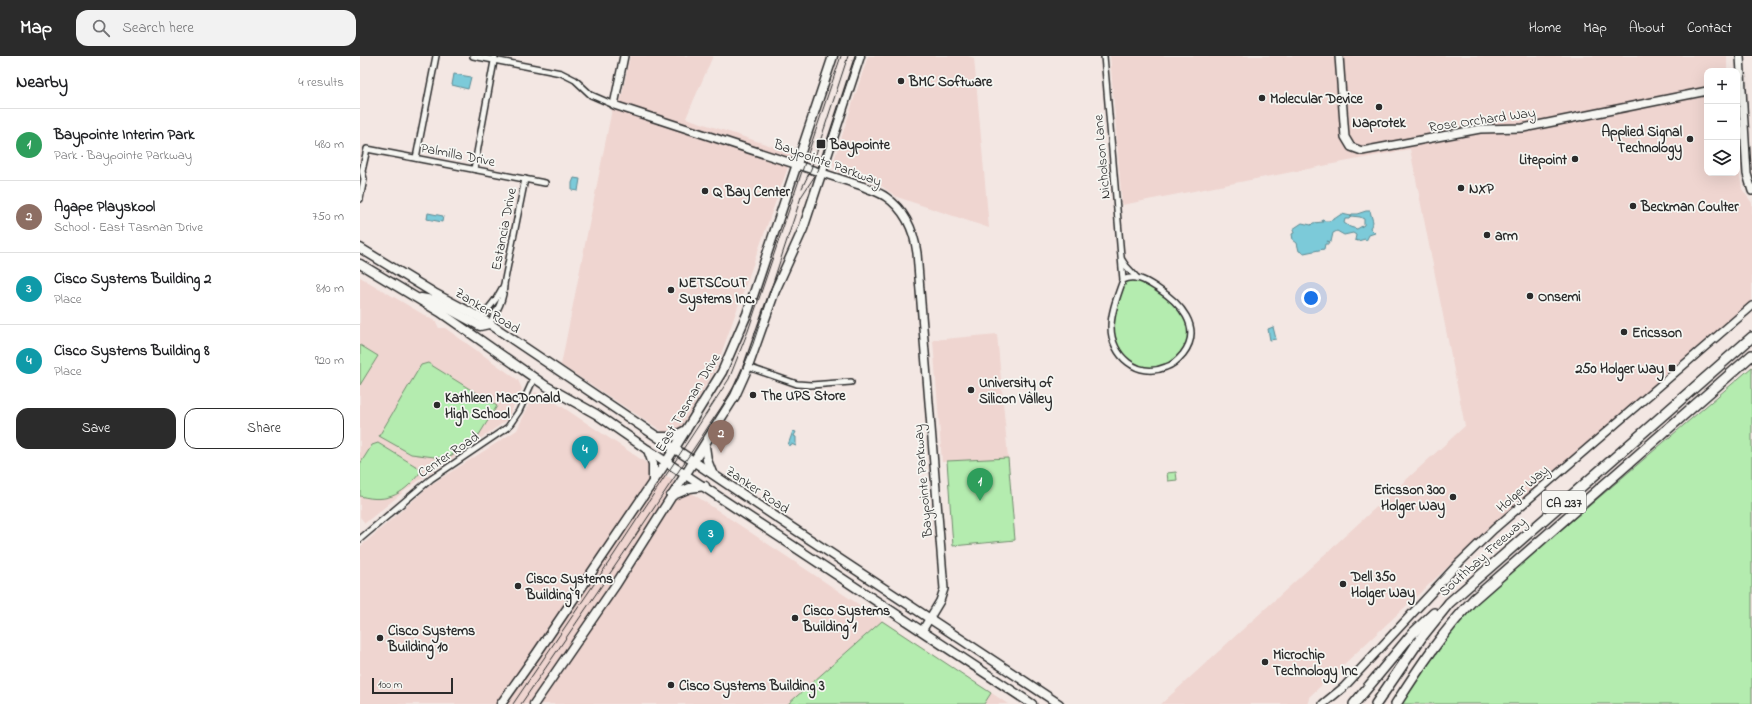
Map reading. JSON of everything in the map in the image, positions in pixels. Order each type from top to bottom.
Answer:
[{"type":"highway","name":"Southbay Freeway","points":[[1376,704],[1421,638],[1448,603],[1752,337]]},
{"type":"highway","name":"Southbay Freeway","points":[[1396,704],[1433,647],[1454,621],[1494,580],[1752,356]]},
{"type":"highway","points":[[1390,704],[1432,641],[1459,607],[1542,533],[1553,524],[1564,520]]},
{"type":"highway","points":[[1354,704],[1412,634],[1435,612],[1448,603]]},
{"type":"main road","name":"East Tasman Drive","points":[[501,704],[653,482],[712,390],[736,343],[832,56]]},
{"type":"main road","points":[[534,704],[615,586],[685,474],[705,446],[735,396],[748,367],[770,305],[803,229],[860,56]]},
{"type":"main road","name":"Zanker Road","points":[[360,248],[428,289],[481,318],[1059,704]]},
{"type":"main road","name":"Zanker Road","points":[[360,264],[452,320],[534,378],[596,414],[1032,704]]},
{"type":"main road","points":[[410,295],[432,300],[480,326],[489,324]]},
{"type":"main road","points":[[658,437],[676,436],[687,430]]},
{"type":"main road","points":[[705,446],[707,460],[712,473]]},
{"type":"main road","points":[[648,450],[653,464],[653,482]]},
{"type":"main road","points":[[671,496],[690,488],[705,486]]},
{"type":"street","points":[[416,158],[436,56]]},
{"type":"street","name":"Baypointe Parkway","points":[[474,56],[495,58],[561,73],[575,80],[591,95],[614,105],[822,172],[885,196],[902,212],[908,222],[916,243],[944,589],[940,601],[922,631]]},
{"type":"street","points":[[614,105],[624,56]]},
{"type":"street","name":"Nicholson Lane","points":[[1104,56],[1120,257],[1123,280],[1112,312],[1111,328],[1116,346],[1125,360],[1133,367],[1145,371],[1160,370],[1177,361],[1184,352],[1189,343],[1190,330],[1188,320],[1179,304],[1143,279],[1137,278],[1120,257]]},
{"type":"street","name":"Rose Orchard Way","points":[[1339,56],[1345,137],[1351,146],[1362,150],[1480,129],[1523,128],[1704,92]]},
{"type":"street","points":[[1740,56],[1740,68]]},
{"type":"street","points":[[474,169],[495,58]]},
{"type":"street","points":[[1740,90],[1743,103],[1747,174],[1752,191]]},
{"type":"street","points":[[1740,100],[1743,103]]},
{"type":"street","name":"Palmilla Drive","points":[[361,172],[367,149],[545,183]]},
{"type":"street","points":[[360,199],[364,179],[361,172]]},
{"type":"street","name":"Estancia Drive","points":[[489,324],[501,304],[525,179]]},
{"type":"street","points":[[1123,280],[1132,277],[1137,278]]},
{"type":"street","name":"Estancia Drive","points":[[481,318],[496,299],[504,284]]},
{"type":"street","name":"Holger Way","points":[[1323,704],[1344,687],[1460,562],[1494,529],[1752,306]]},
{"type":"street","points":[[748,367],[797,384],[812,385],[851,382]]},
{"type":"street","name":"Center Road","points":[[360,539],[431,479],[508,427],[519,411],[534,378]]},
{"type":"shaded area","points":[[630,56],[713,56],[686,118],[793,153],[716,368],[674,439],[561,365],[612,109],[621,100]]},
{"type":"shaded area","points":[[868,56],[968,56],[974,58],[989,228],[897,197],[877,183],[836,170],[833,163]]},
{"type":"shaded area","points":[[1110,56],[1727,56],[1727,68],[1704,68],[1704,176],[1740,176],[1742,189],[1752,203],[1752,300],[1483,534],[1309,697],[1308,704],[1161,704],[1465,426],[1410,149],[1122,205]]},
{"type":"shaded area","name":"Kathleen MacDonald High School","points":[[360,277],[436,322],[439,328],[445,328],[518,380],[522,389],[506,421],[411,486],[365,523],[360,517]]},
{"type":"shaded area","points":[[997,334],[1008,458],[942,462],[933,340]]},
{"type":"shaded area","points":[[535,392],[549,398],[1008,704],[360,704],[360,547],[432,484],[517,430]]},
{"type":"green space","points":[[1131,279],[1153,287],[1172,301],[1181,312],[1188,331],[1185,346],[1176,359],[1162,366],[1147,368],[1132,363],[1120,350],[1113,329],[1113,317],[1125,282]]},
{"type":"green space","points":[[360,345],[378,356],[360,385]]},
{"type":"green space","points":[[428,363],[497,406],[477,438],[452,455],[442,458],[411,454],[379,436],[421,365]]},
{"type":"green space","points":[[1752,367],[1752,704],[1399,704],[1454,621]]},
{"type":"green space","points":[[378,443],[422,470],[409,485],[396,495],[380,499],[360,496],[360,464],[372,445]]},
{"type":"green space","points":[[1008,458],[1015,540],[953,546],[947,461]]},
{"type":"green space","points":[[1176,472],[1177,480],[1168,481],[1167,473]]},
{"type":"green space","points":[[882,621],[991,693],[984,704],[788,704]]},
{"type":"water","points":[[454,74],[471,77],[468,89],[452,85]]},
{"type":"water","points":[[574,178],[580,179],[578,191],[572,190]]},
{"type":"water","points":[[1370,211],[1373,222],[1370,228],[1375,233],[1369,235],[1366,241],[1365,239],[1358,241],[1355,240],[1356,235],[1353,233],[1344,235],[1337,231],[1333,233],[1331,242],[1327,241],[1329,244],[1325,244],[1324,249],[1304,253],[1299,251],[1297,243],[1293,240],[1293,229],[1302,223],[1311,225],[1313,223],[1323,222],[1322,220],[1331,220],[1342,214],[1351,216],[1352,214]],"holes":[[[1351,216],[1364,219],[1364,225],[1357,229],[1344,223],[1345,219],[1349,219]]]},
{"type":"water","points":[[428,213],[443,216],[442,222],[427,219]]},
{"type":"water","points":[[1273,327],[1276,339],[1270,340],[1268,329]]},
{"type":"water","points":[[793,431],[796,432],[794,436],[796,437],[796,446],[791,444],[790,446],[788,445]]},
{"type":"tram line","points":[[513,704],[615,553],[729,379],[748,331],[841,56]]},
{"type":"tram line","points":[[802,188],[811,169],[848,56]]},
{"type":"tram line","points":[[521,704],[630,544],[739,378],[753,344],[801,197],[818,171],[856,56]]},
{"type":"place","name":"BMC Software","points":[[901,81]]},
{"type":"place","name":"Molecular Device","points":[[1262,98]]},
{"type":"place","name":"Naprotek","points":[[1379,107]]},
{"type":"place","name":"Applied Signal Technology","points":[[1690,139]]},
{"type":"place","name":"Baypointe","points":[[821,144]]},
{"type":"place","name":"Litepoint","points":[[1575,159]]},
{"type":"place","name":"NXP","points":[[1461,188]]},
{"type":"place","name":"Q Bay Center","points":[[705,191]]},
{"type":"place","name":"Beckman Coulter","points":[[1633,206]]},
{"type":"place","name":"arm","points":[[1487,235]]},
{"type":"place","name":"NETSCOUT Systems Inc.","points":[[671,290]]},
{"type":"place","name":"Onsemi","points":[[1530,296]]},
{"type":"place","name":"Ericsson","points":[[1624,332]]},
{"type":"place","name":"250 Holger Way","points":[[1672,368]]},
{"type":"place","name":"University of Silicon Valley","points":[[971,390]]},
{"type":"place","name":"The UPS Store","points":[[753,395]]},
{"type":"place","name":"Kathleen MacDonald High School","points":[[437,405]]},
{"type":"place","name":"Agape Playskool","points":[[721,453]]},
{"type":"place","name":"Cisco Systems Building 8","points":[[585,469]]},
{"type":"place","name":"Ericsson 300 Holger Way","points":[[1453,497]]},
{"type":"place","name":"Baypointe Interim Park","points":[[980,501]]},
{"type":"place","name":"Cisco Systems Building 2","points":[[711,553]]},
{"type":"place","name":"Dell 350 Holger Way","points":[[1343,584]]},
{"type":"place","name":"Cisco Systems Building 9","points":[[518,586]]},
{"type":"place","name":"Cisco Systems Building 1","points":[[795,618]]},
{"type":"place","name":"Cisco Systems Building 10","points":[[380,638]]},
{"type":"place","name":"Microchip Technology Inc","points":[[1265,662]]},
{"type":"place","name":"Cisco Systems Building 3","points":[[671,685]]}]
